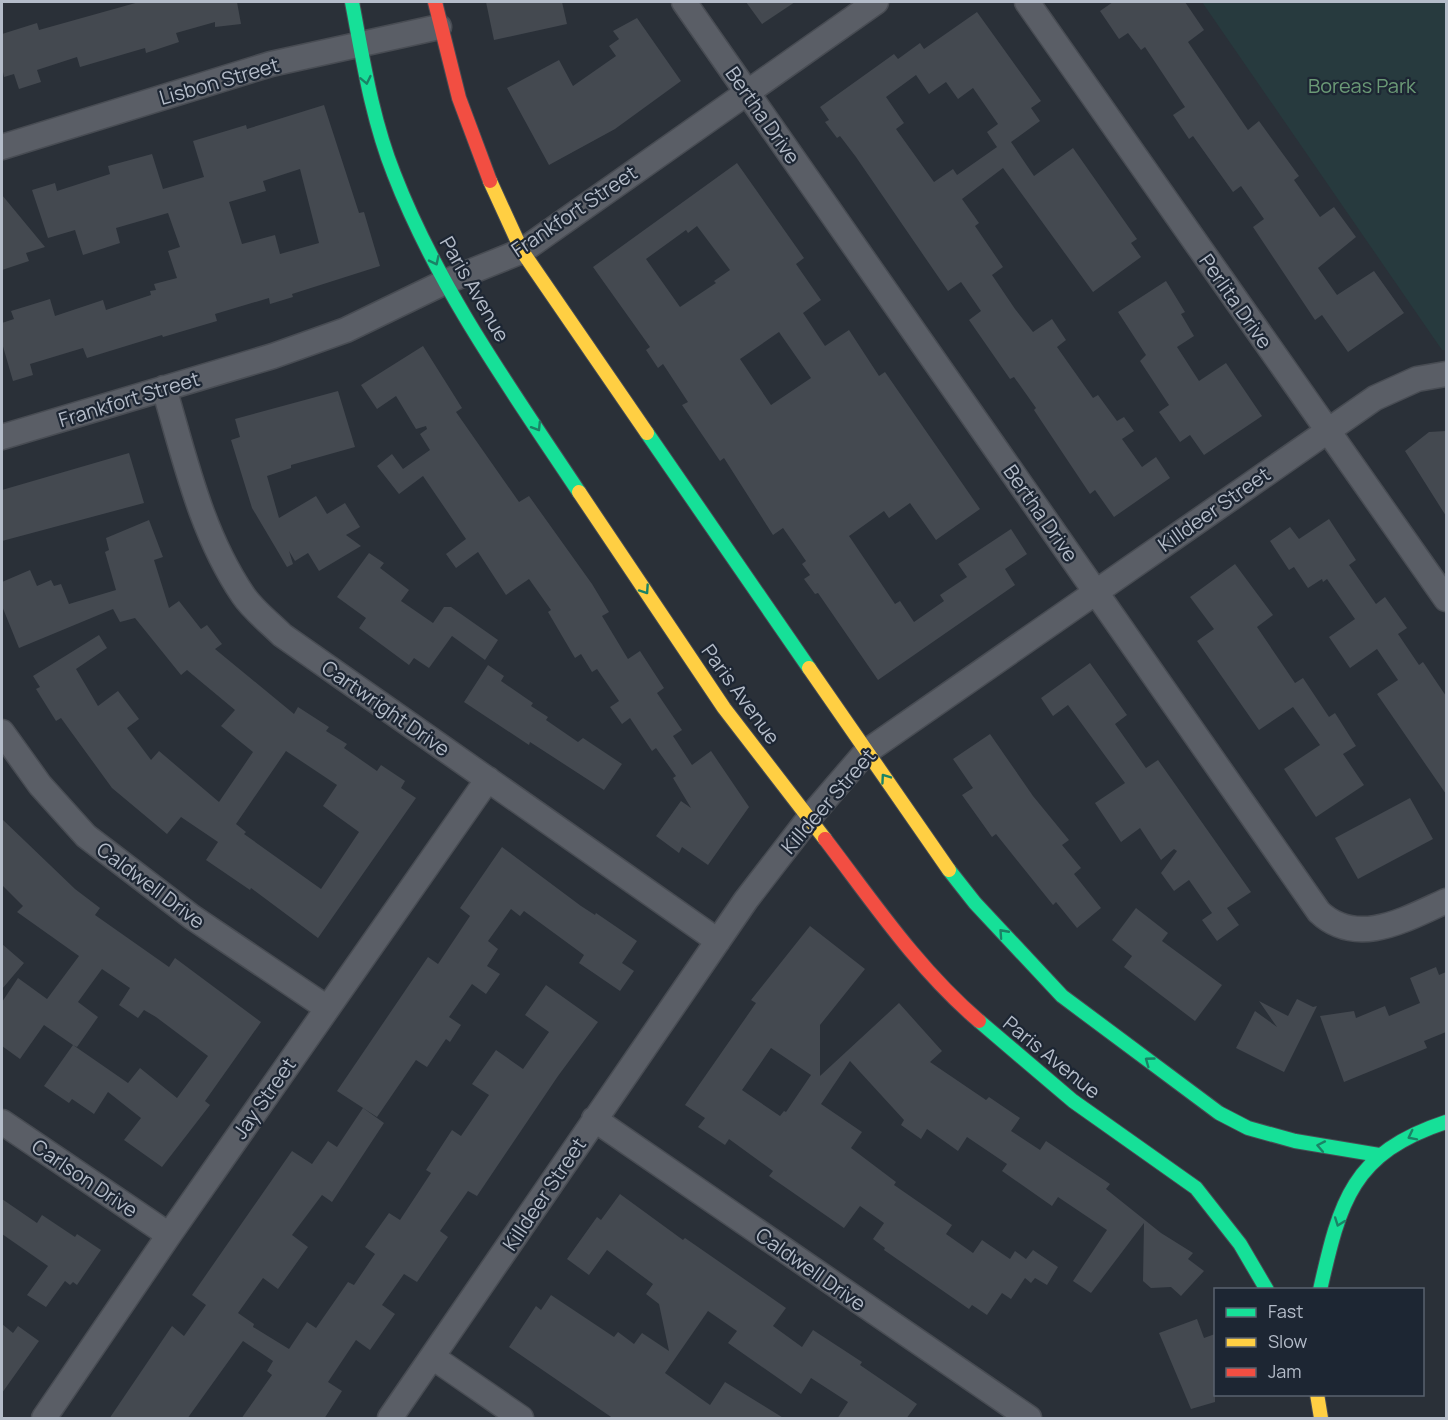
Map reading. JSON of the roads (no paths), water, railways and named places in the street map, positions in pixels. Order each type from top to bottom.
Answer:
[{"type":"street","name":"Paris Avenue","points":[[352,2],[375,119],[394,175],[445,282],[549,446],[724,708],[810,817],[901,939],[950,996],[1073,1101],[1166,1164],[1196,1188],[1240,1244],[1266,1288]]},
{"type":"street","points":[[435,2],[439,27],[465,124],[480,163],[522,251],[866,752],[975,903],[1062,996],[1219,1113],[1248,1128],[1295,1141],[1379,1155]]},
{"type":"street","name":"Bertha Drive","points":[[684,2],[1096,591],[1306,896],[1329,921],[1343,927],[1381,929],[1446,901]]},
{"type":"street","name":"Frankfort Street","points":[[2,437],[345,330],[445,282],[522,251],[876,2]]},
{"type":"street","name":"Perlita Drive","points":[[1028,2],[1446,599]]},
{"type":"street","name":"Lisbon Street","points":[[2,147],[271,64],[439,27]]},
{"type":"street","name":"Killdeer Street","points":[[390,1419],[434,1358],[594,1119],[774,861],[866,752],[1375,398],[1417,379],[1446,374]]},
{"type":"street","name":"Cartwright Drive","points":[[164,388],[204,518],[217,551],[244,597],[282,635],[718,942]]},
{"type":"street","name":"Caldwell Drive","points":[[2,732],[40,785],[86,836],[192,917],[327,1008]]},
{"type":"street","name":"Jay Street","points":[[44,1419],[169,1235],[488,779]]},
{"type":"street","name":"Caldwell Drive","points":[[594,1119],[1029,1419]]},
{"type":"street","name":"Carlson Drive","points":[[2,1122],[169,1235]]},
{"type":"street","points":[[1320,1288],[1331,1244],[1353,1187],[1366,1166],[1379,1155],[1416,1133],[1446,1122]]},
{"type":"street","points":[[434,1358],[521,1419]]},
{"type":"street","points":[[1317,1396],[1321,1419]]},
{"type":"park label","name":"Boreas Park","points":[[1362,85]]}]
